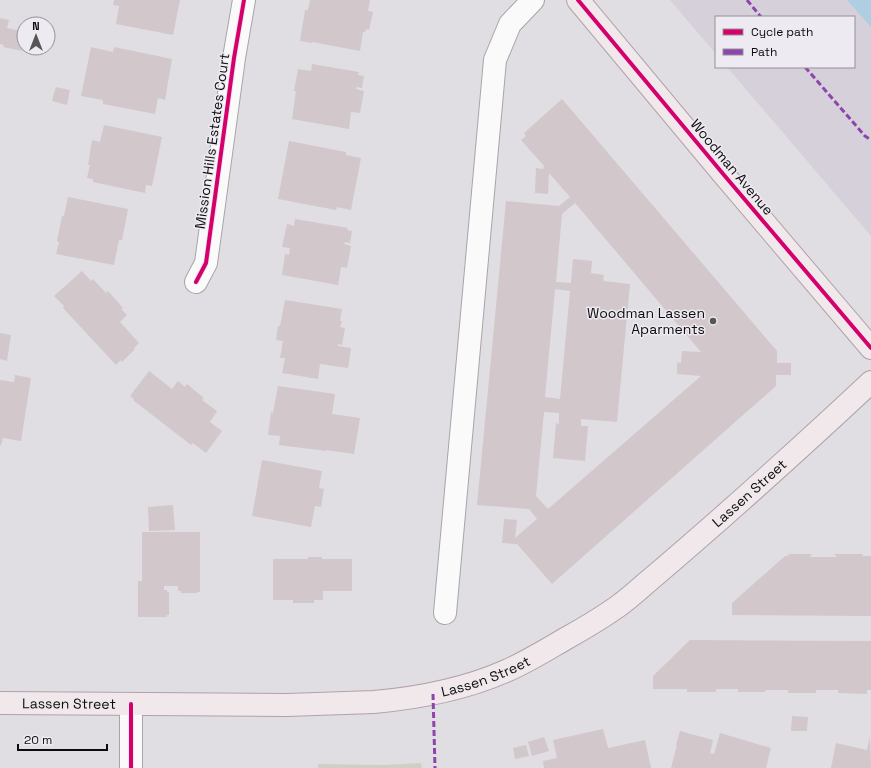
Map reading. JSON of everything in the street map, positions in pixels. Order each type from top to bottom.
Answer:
[{"type":"main road","name":"Woodman Avenue","points":[[578,0],[871,348]]},
{"type":"main road","name":"Lassen Street","points":[[0,703],[287,706],[386,701],[433,694],[453,689],[506,671],[566,639],[617,607],[737,504],[837,415],[871,382]]},
{"type":"street","name":"Mission Hills Estates Court","points":[[196,282],[206,263],[234,58],[244,0]]},
{"type":"street","points":[[445,613],[495,60],[510,24],[533,0]]},
{"type":"street","points":[[132,704],[132,768]]},
{"type":"shaded area","points":[[670,0],[871,0],[871,236],[728,68],[855,68],[855,16],[715,16],[715,53]]},
{"type":"shaded area","points":[[421,763],[422,768],[318,768],[318,764],[384,765]]},
{"type":"water","points":[[847,0],[871,0],[871,27]]},
{"type":"building","points":[[114,0],[180,0],[173,35],[116,24],[119,6],[113,5]]},
{"type":"building","points":[[310,0],[370,0],[368,11],[373,12],[369,30],[366,29],[365,32],[363,32],[360,51],[300,41],[305,10],[308,10]]},
{"type":"building","points":[[0,18],[9,20],[7,28],[16,30],[16,50],[3,47],[4,45],[0,44]]},
{"type":"building","points":[[91,47],[113,52],[114,47],[172,59],[165,100],[158,98],[155,114],[103,104],[103,100],[81,96]]},
{"type":"building","points":[[312,64],[359,72],[358,75],[364,76],[362,88],[356,87],[356,89],[364,91],[360,113],[351,112],[349,129],[292,119],[296,91],[294,91],[298,69],[311,71]]},
{"type":"building","points":[[56,87],[70,90],[67,105],[52,101]]},
{"type":"building","name":"Woodman Lassen Aparments","points":[[562,99],[777,351],[777,363],[791,363],[791,375],[776,375],[776,386],[552,584],[517,544],[502,543],[504,519],[517,520],[515,538],[537,519],[529,509],[477,505],[506,201],[559,206],[570,197],[549,173],[548,194],[535,193],[536,168],[543,169],[544,166],[521,140],[526,136],[524,133]],"holes":[[[575,203],[701,352],[682,351],[681,363],[677,362],[677,374],[701,376],[548,509],[536,496],[544,412],[559,413],[559,424],[556,423],[553,458],[585,461],[588,426],[581,426],[581,419],[617,422],[630,284],[603,281],[604,275],[591,273],[592,261],[573,259],[571,283],[556,282],[562,214]],[[555,289],[570,291],[560,399],[545,397]]]},
{"type":"building","points":[[104,125],[162,137],[152,186],[146,185],[145,193],[93,182],[93,179],[87,178],[90,165],[88,165],[92,140],[100,142]]},
{"type":"building","points":[[289,141],[346,152],[346,155],[361,158],[351,210],[337,207],[336,210],[278,199]]},
{"type":"building","points":[[68,197],[128,209],[122,240],[119,240],[114,265],[56,254],[62,216],[64,216]]},
{"type":"building","points":[[295,219],[348,228],[347,230],[352,231],[350,243],[345,242],[344,244],[351,246],[347,268],[341,267],[338,285],[282,275],[285,254],[289,255],[290,248],[282,247],[287,224],[294,226]]},
{"type":"building","points":[[82,271],[91,281],[93,279],[106,293],[108,291],[123,308],[121,309],[127,315],[120,322],[139,343],[122,362],[121,360],[116,365],[63,308],[64,306],[54,296]]},
{"type":"building","points":[[285,300],[342,309],[340,321],[342,321],[340,327],[345,328],[342,345],[338,344],[338,346],[351,348],[348,368],[320,364],[318,379],[282,373],[285,358],[280,358],[283,341],[276,340]]},
{"type":"building","points":[[0,333],[11,335],[7,361],[0,359]]},
{"type":"building","points":[[149,371],[172,389],[178,381],[185,387],[187,384],[204,398],[202,400],[217,411],[210,422],[222,431],[206,453],[193,443],[191,445],[133,400],[134,399],[130,396]]},
{"type":"building","points":[[15,375],[31,378],[21,441],[3,438],[0,445],[0,380],[14,382]]},
{"type":"building","points":[[278,386],[335,394],[332,414],[360,418],[354,454],[279,445],[280,436],[268,435],[271,412],[273,413]]},
{"type":"building","points":[[262,460],[322,471],[319,488],[324,489],[321,507],[315,506],[311,527],[252,516]]},
{"type":"building","points":[[173,505],[175,530],[149,531],[148,507]]},
{"type":"building","points":[[142,532],[200,532],[200,592],[181,593],[181,591],[178,591],[178,586],[164,586],[164,590],[169,592],[169,615],[167,615],[167,617],[138,617],[138,581],[142,581]]},
{"type":"building","points":[[788,554],[812,554],[810,557],[837,557],[834,554],[863,554],[862,556],[871,556],[871,616],[732,615],[732,603],[785,556],[789,556]]},
{"type":"building","points":[[308,557],[322,557],[322,559],[352,559],[352,591],[323,591],[323,600],[314,600],[314,603],[293,603],[293,600],[273,600],[273,559],[308,559]]},
{"type":"building","points":[[690,640],[871,641],[871,690],[867,690],[867,694],[838,693],[838,690],[816,690],[816,693],[788,693],[788,690],[738,692],[738,689],[716,689],[716,692],[687,692],[687,689],[653,689],[653,676]]},
{"type":"building","points":[[792,716],[808,717],[807,731],[791,731]]},
{"type":"building","points":[[603,729],[608,748],[645,740],[651,768],[544,768],[543,761],[557,758],[553,740]]},
{"type":"building","points":[[680,731],[713,740],[710,753],[714,754],[720,733],[771,748],[766,768],[671,768]]},
{"type":"building","points":[[870,736],[871,768],[831,768],[836,743],[867,750]]},
{"type":"building","points":[[544,737],[549,751],[532,756],[528,742]]},
{"type":"building","points":[[526,745],[529,756],[515,759],[513,748]]},
{"type":"marked path","points":[[747,0],[760,16]]},
{"type":"marked path","points":[[806,68],[865,136],[871,140]]},
{"type":"marked path","points":[[433,694],[435,768]]},
{"type":"cycle path","points":[[196,282],[206,263],[234,58],[244,0]]},
{"type":"cycle path","points":[[578,0],[871,348]]},
{"type":"cycle path","points":[[131,704],[131,768]]},
{"type":"place","name":"Woodman Lassen Aparments","points":[[713,321]]}]
